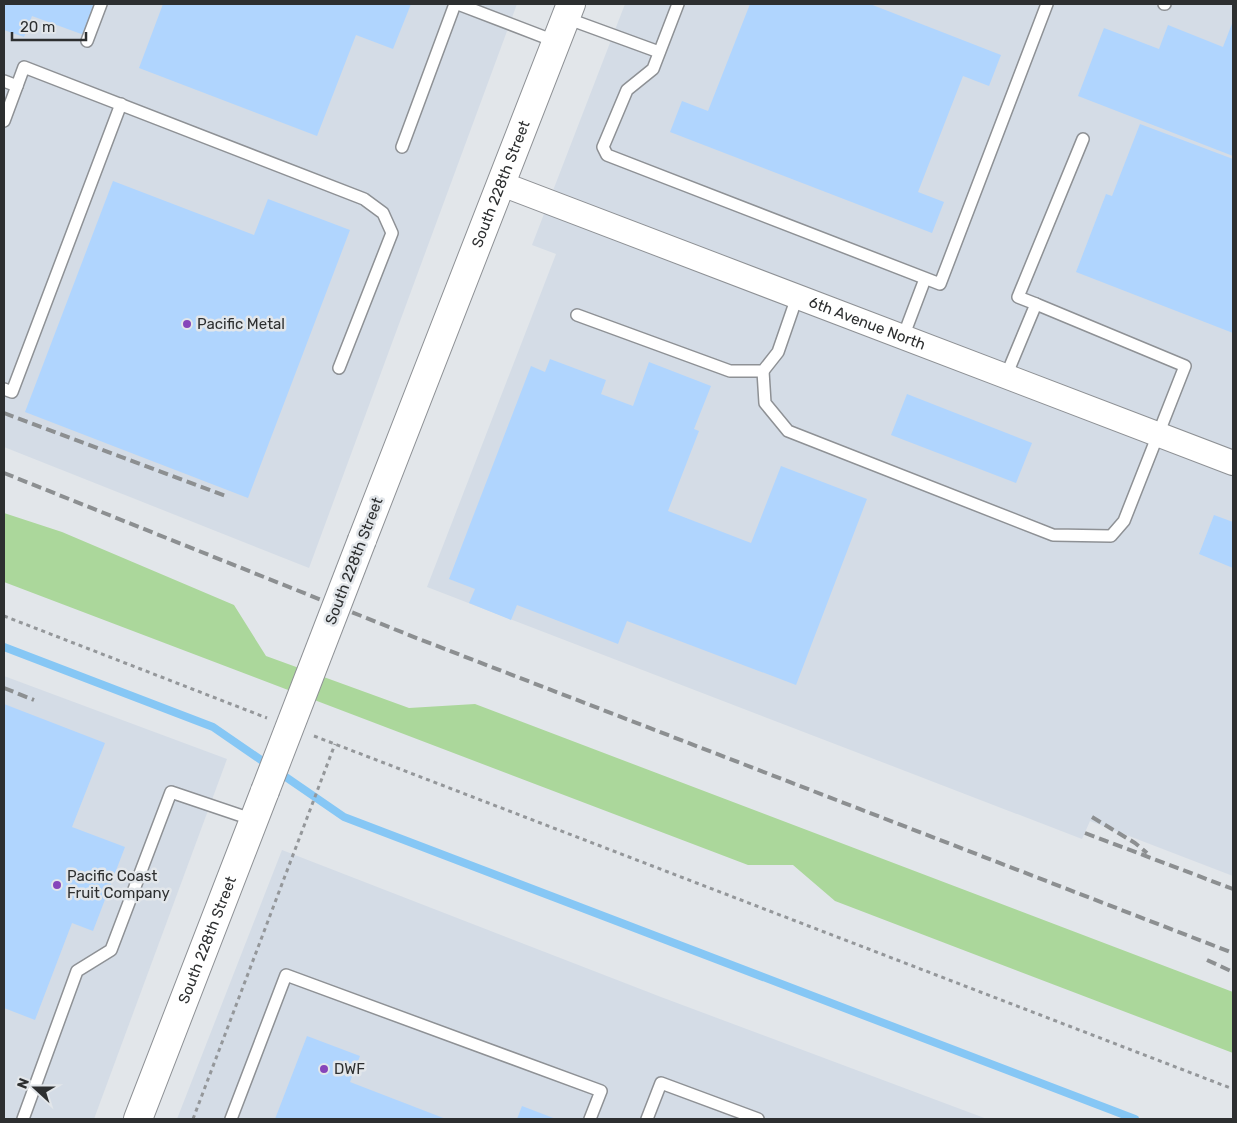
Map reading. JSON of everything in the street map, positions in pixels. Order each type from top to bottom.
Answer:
[{"type":"main road","name":"South 228th Street","points":[[138,1119],[565,21]]},
{"type":"street","name":"6th Avenue North","points":[[502,184],[1233,463]]},
{"type":"lane","points":[[87,41],[102,4]]},
{"type":"lane","points":[[402,147],[457,4],[565,21],[659,52]]},
{"type":"lane","points":[[678,4],[652,69],[627,90],[603,147],[607,155],[940,284],[1047,4]]},
{"type":"lane","points":[[4,121],[24,67],[364,199],[383,213],[392,233],[339,368]]},
{"type":"lane","points":[[4,81],[17,86]]},
{"type":"lane","points":[[4,389],[12,392],[121,104]]},
{"type":"lane","points":[[797,297],[778,352],[763,371],[765,403],[788,431],[1053,535],[1112,536],[1124,521],[1185,366],[1018,298],[1083,140]]},
{"type":"lane","points":[[903,337],[925,279]]},
{"type":"lane","points":[[1006,376],[1036,304]]},
{"type":"lane","points":[[577,315],[730,371],[763,371]]},
{"type":"lane","points":[[23,1119],[77,971],[111,950],[171,792],[254,820]]},
{"type":"lane","points":[[231,1119],[286,975],[601,1092],[590,1119]]},
{"type":"lane","points":[[647,1119],[662,1083],[758,1119]]},
{"type":"path","points":[[4,616],[270,719]]},
{"type":"path","points":[[307,733],[1233,1089]]},
{"type":"path","points":[[193,1119],[335,744]]},
{"type":"shaded area","points":[[4,4],[517,4],[309,568],[4,447]]},
{"type":"shaded area","points":[[625,4],[1233,4],[1233,876],[1090,821],[1082,839],[427,587],[556,254],[532,245]]},
{"type":"shaded area","points":[[4,676],[227,759],[94,1119],[4,1119]]},
{"type":"shaded area","points":[[282,850],[661,997],[987,1119],[177,1119]]},
{"type":"green space","points":[[4,513],[62,532],[234,605],[266,656],[409,708],[475,704],[1233,992],[1233,1053],[835,901],[793,865],[748,865],[4,582]]},
{"type":"building","points":[[4,4],[96,4],[84,35],[32,16],[24,37],[4,30]]},
{"type":"building","points":[[163,4],[411,4],[393,49],[356,35],[317,136],[139,68]]},
{"type":"building","points":[[750,4],[870,4],[1001,55],[989,86],[963,76],[918,192],[944,202],[932,233],[670,132],[682,101],[708,111]]},
{"type":"building","points":[[1233,21],[1233,156],[1078,96],[1104,28],[1159,49],[1168,25],[1223,47]]},
{"type":"building","points":[[1140,124],[1233,159],[1233,333],[1076,272],[1106,194],[1112,196]]},
{"type":"building","name":"Pacific Metal","points":[[113,181],[254,235],[268,199],[350,230],[248,498],[25,412]]},
{"type":"building","points":[[550,359],[606,380],[601,394],[633,406],[649,362],[711,386],[694,429],[699,431],[668,511],[751,543],[781,466],[867,499],[796,685],[627,621],[618,644],[517,605],[511,620],[469,603],[475,589],[449,579],[531,366],[545,372]]},
{"type":"building","points":[[907,394],[1032,443],[1016,483],[891,435]]},
{"type":"building","points":[[1214,515],[1233,522],[1233,568],[1199,554]]},
{"type":"building","name":"Pacific Coast Fruit Company","points":[[4,704],[105,743],[72,827],[125,847],[93,931],[72,923],[35,1020],[4,1008]]},
{"type":"building","name":"DWF","points":[[307,1036],[360,1056],[350,1082],[446,1119],[275,1119]]},
{"type":"building","points":[[522,1106],[556,1119],[517,1119]]},
{"type":"waterway","points":[[4,647],[213,727],[344,817],[1135,1119]]},
{"type":"railway","points":[[4,413],[226,496]]},
{"type":"railway","points":[[4,473],[419,639],[1233,953]]},
{"type":"railway","points":[[4,688],[34,700]]},
{"type":"railway","points":[[1092,817],[1135,843],[1147,853]]},
{"type":"railway","points":[[1085,833],[1233,889]]},
{"type":"railway","points":[[1207,960],[1233,972]]},
{"type":"place","name":"Pacific Metal","points":[[187,324]]},
{"type":"place","name":"Pacific Coast Fruit Company","points":[[57,885]]},
{"type":"place","name":"DWF","points":[[324,1069]]}]
